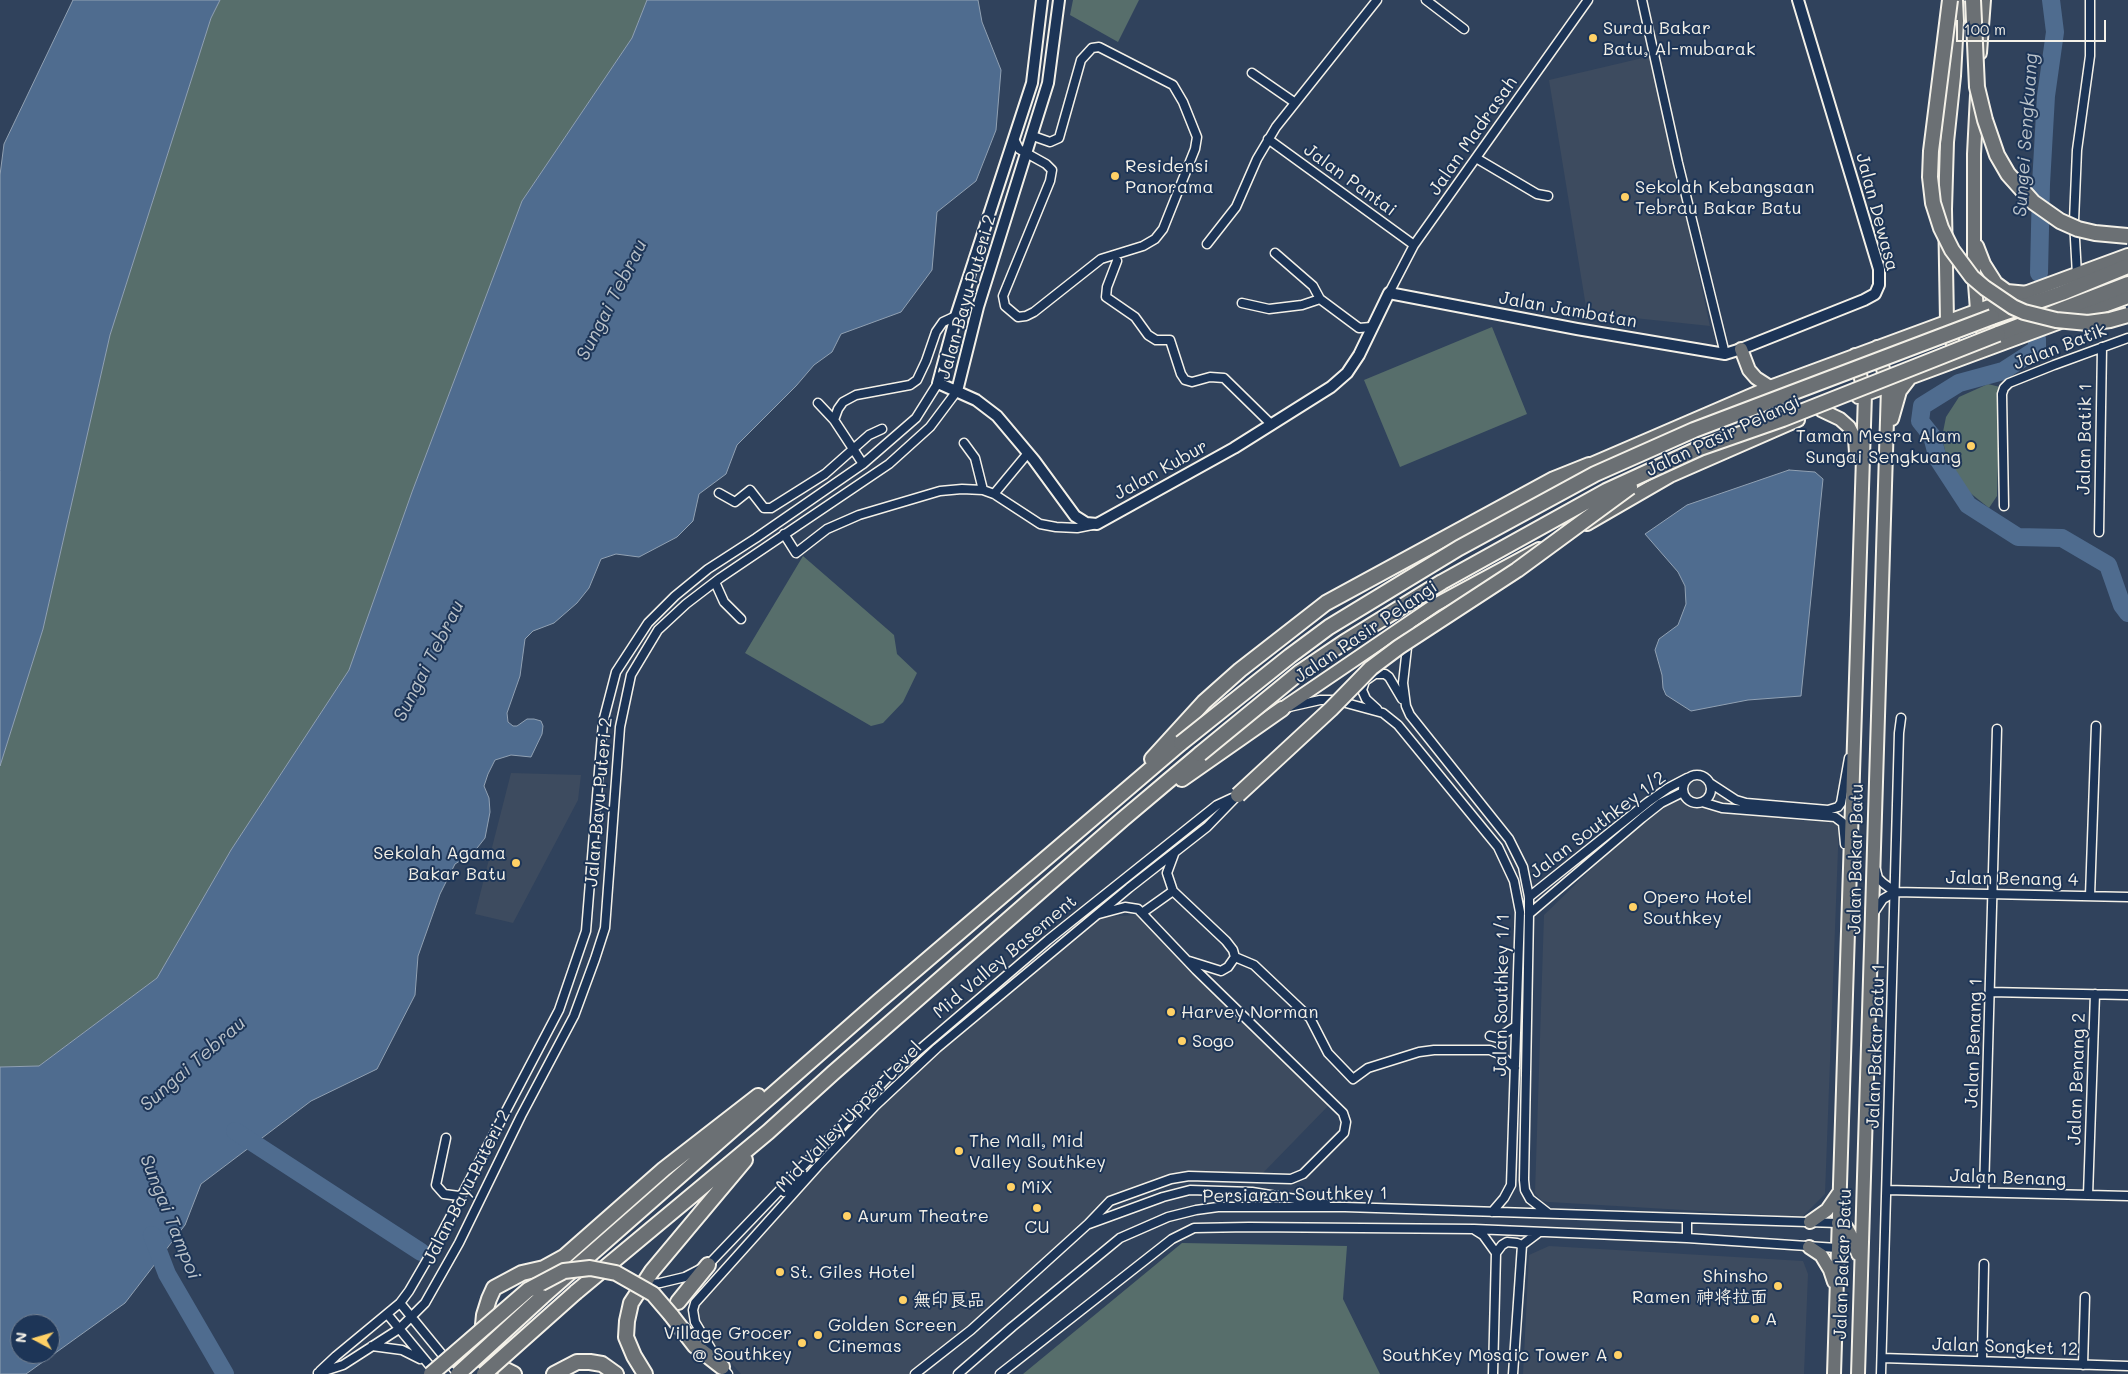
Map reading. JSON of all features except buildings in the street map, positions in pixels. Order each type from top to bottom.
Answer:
[{"type":"highway","points":[[1950,0],[1931,151],[1930,176],[1933,203],[1952,250],[1972,277],[1984,288],[2024,312],[2056,320],[2088,323],[2128,315]]},
{"type":"highway","points":[[1973,0],[1978,87],[1985,120],[1997,155],[2008,174],[2033,202],[2060,221],[2078,229],[2095,233],[2128,236]]},
{"type":"highway","points":[[458,1374],[542,1297],[879,1001],[1181,743],[1329,627],[1460,548],[1595,474],[1694,430],[2062,293],[2128,266]]},
{"type":"highway","points":[[484,1374],[576,1292],[768,1132],[1123,819],[1300,672],[1343,643],[1442,582],[1606,491],[1700,448],[1792,415],[2128,284]]},
{"type":"highway","points":[[1106,809],[1204,702],[1240,670],[1326,603],[1554,479],[1589,465]]},
{"type":"highway","points":[[1238,795],[1331,709],[1371,668],[1399,647],[1517,570],[1653,470]]},
{"type":"highway","points":[[1123,819],[1282,709]]},
{"type":"highway","points":[[514,1374],[504,1370],[489,1355],[482,1335],[484,1315],[494,1288],[522,1273],[544,1268],[564,1257],[664,1169],[879,1001]]},
{"type":"highway","points":[[645,1374],[634,1356],[626,1337],[627,1321],[632,1303],[652,1271],[768,1132]]},
{"type":"highway","points":[[678,1302],[708,1265]]},
{"type":"highway","points":[[430,1369],[528,1290],[564,1271],[590,1268],[616,1273],[652,1294],[695,1346],[725,1370]]},
{"type":"highway","points":[[554,1374],[577,1362],[590,1362],[602,1364],[616,1374]]},
{"type":"main road","points":[[1956,0],[1957,21],[1954,76],[1947,142],[1945,209],[1948,322],[1957,360]]},
{"type":"main road","points":[[1984,0],[1974,136],[1973,237],[1977,310],[1988,348]]},
{"type":"main road","points":[[1973,237],[1984,264],[1996,283],[2007,291],[2028,293]]},
{"type":"main road","name":"Jalan Pasir Pelangi","points":[[1589,465],[1770,387],[2128,256]]},
{"type":"main road","name":"Jalan Pasir Pelangi","points":[[1282,709],[1410,621],[1508,565],[1612,511],[1670,476],[1821,410],[1888,387],[2128,297]]},
{"type":"main road","name":"Jalan Bakar Batu","points":[[1858,1374],[1888,387],[1877,347]]},
{"type":"main road","points":[[1742,349],[1749,370],[1756,378],[1770,387]]},
{"type":"main road","name":"Jalan Bakar Batu","points":[[1834,1374],[1864,394],[1855,355]]},
{"type":"main road","points":[[1886,446],[1900,392],[1910,378]]},
{"type":"main road","points":[[1821,410],[1844,422],[1852,433],[1861,493]]},
{"type":"main road","points":[[1810,1222],[1827,1210],[1839,1192]]},
{"type":"main road","points":[[1837,1248],[1844,1243],[1850,1234],[1862,1200]]},
{"type":"main road","points":[[1838,1223],[1846,1227],[1856,1247],[1860,1271]]},
{"type":"main road","points":[[1809,1246],[1821,1255],[1826,1262],[1836,1292]]},
{"type":"street","name":"Jalan Bayu Puteri 2","points":[[318,1374],[336,1356],[388,1315],[400,1303],[434,1248],[459,1196],[558,1010],[586,932],[603,722],[616,672],[648,623],[675,596],[708,569],[863,464],[916,418],[938,383],[956,316],[1015,141],[1032,83],[1042,0]]},
{"type":"street","name":"Jalan Bayu Puteri 2","points":[[318,1374],[344,1365],[399,1329],[425,1303],[459,1243],[521,1116],[574,1016],[595,960],[604,928],[620,727],[631,676],[658,630],[686,604],[714,582],[889,464],[930,427],[957,391],[978,307],[1048,83],[1059,0]]},
{"type":"street","points":[[1426,0],[1464,29]]},
{"type":"street","name":"Jalan Madrasah","points":[[1389,293],[1414,245],[1588,0]]},
{"type":"street","points":[[1642,0],[1678,163],[1725,354]]},
{"type":"street","name":"Jalan Dewasa","points":[[1742,349],[1864,300],[1875,294],[1879,285],[1879,269],[1798,0]]},
{"type":"street","points":[[2077,275],[2074,221],[2077,150],[2090,56],[2090,0]]},
{"type":"street","points":[[1207,244],[1236,207],[1268,139],[1294,102],[1373,1]]},
{"type":"street","points":[[1015,141],[1019,150],[1046,164],[1052,170],[1050,181],[1003,296],[1005,306],[1018,317],[1034,312],[1100,260],[1143,246],[1155,239],[1163,229],[1195,149],[1197,137],[1183,102],[1173,85],[1099,46],[1092,48],[1081,60],[1059,138],[1050,142],[1033,136]]},
{"type":"street","points":[[1252,73],[1294,102]]},
{"type":"street","name":"Jalan Pantai","points":[[1268,139],[1414,245]]},
{"type":"street","points":[[1476,158],[1537,194],[1548,196]]},
{"type":"street","points":[[1275,253],[1313,286],[1320,299],[1359,328],[1371,327]]},
{"type":"street","points":[[1117,261],[1106,297],[1135,317],[1148,335],[1156,340],[1170,340],[1181,374],[1185,380],[1192,382],[1210,377],[1224,378],[1272,425]]},
{"type":"street","name":"Jalan Jambatan","points":[[1389,293],[1725,354],[1742,349]]},
{"type":"street","name":"Jalan Kubur","points":[[1097,524],[1272,425],[1331,387],[1347,373],[1360,355],[1371,327],[1389,293]]},
{"type":"street","points":[[1242,303],[1269,309],[1302,305],[1320,299]]},
{"type":"street","points":[[834,420],[843,402],[856,395],[910,385],[917,380],[936,332],[943,322],[956,316]]},
{"type":"street","name":"Jalan Batik","points":[[2004,506],[2002,394],[2004,388],[2009,383],[2128,338]]},
{"type":"street","name":"Jalan Batik 1","points":[[2098,532],[2102,348]]},
{"type":"street","points":[[938,383],[976,400],[997,416],[1028,453],[1075,516],[1086,522],[1097,524]]},
{"type":"street","points":[[818,403],[834,420],[863,464]]},
{"type":"street","points":[[719,493],[735,502],[750,490],[764,508],[771,508],[825,474],[869,435],[882,428]]},
{"type":"street","points":[[964,443],[975,458],[983,490]]},
{"type":"street","points":[[994,494],[1028,453]]},
{"type":"street","points":[[784,534],[796,553],[827,529],[859,515],[940,492],[962,488],[983,490],[994,494],[1040,524],[1077,528],[1097,524]]},
{"type":"street","points":[[714,582],[724,602],[741,619]]},
{"type":"street","name":"Jalan Southkey 1/1","points":[[1410,621],[1403,683],[1406,706],[1410,715],[1508,839],[1523,867],[1529,897],[1524,1180],[1525,1190],[1530,1200],[1550,1214]]},
{"type":"street","points":[[1383,713],[1369,703],[1363,694],[1365,681],[1374,674],[1385,674],[1389,677],[1406,706]]},
{"type":"street","name":"Jalan Southkey 1/1","points":[[1282,709],[1320,700],[1334,700],[1383,713],[1398,725],[1498,847],[1514,880],[1520,912],[1511,1185],[1504,1198],[1492,1212]]},
{"type":"street","name":"Jalan Bakar Batu 1","points":[[1881,1374],[1899,733],[1901,718]]},
{"type":"street","points":[[2090,896],[2096,726]]},
{"type":"street","name":"Jalan Benang 1","points":[[1984,1192],[1997,729]]},
{"type":"street","points":[[1850,887],[1845,869],[1844,831],[1840,819],[1828,816],[1722,808],[1702,802],[1694,803],[1688,801],[1682,786],[1687,778],[1694,774],[1699,774],[1705,776],[1710,783],[1736,800],[1746,803],[1828,810],[1838,807],[1841,803],[1849,759],[1854,747]]},
{"type":"street","name":"Jalan Southkey 1/2","points":[[1529,897],[1648,802],[1687,778]]},
{"type":"street","points":[[1702,802],[1709,797],[1711,791],[1710,783]]},
{"type":"street","name":"Jalan Southkey 1/2","points":[[1529,914],[1642,818],[1661,803],[1683,792]]},
{"type":"street","name":"Mid Valley Upper Level","points":[[725,1370],[695,1322],[693,1310],[695,1303],[818,1166],[876,1105],[937,1048],[1129,888],[1207,826],[1238,795]]},
{"type":"street","name":"Mid Valley Basement","points":[[766,1205],[891,1074],[1048,940],[1217,805],[1238,795]]},
{"type":"street","points":[[1175,852],[1167,873],[1173,891],[1226,941],[1233,950],[1235,957]]},
{"type":"street","points":[[1872,915],[1883,899],[1895,892],[1878,878],[1873,862]]},
{"type":"street","points":[[915,1374],[971,1330],[1088,1224],[1110,1201],[1171,1179],[1208,1176],[1291,1179],[1303,1174],[1344,1132],[1346,1122],[1343,1113],[1187,960],[1142,913],[1173,891]]},
{"type":"street","name":"Jalan Benang 4","points":[[1895,892],[2128,897]]},
{"type":"street","name":"Mid Valley Upper Level","points":[[1099,914],[1132,906],[1142,913]]},
{"type":"street","points":[[1187,960],[1220,971],[1228,967],[1235,957]]},
{"type":"street","points":[[1235,957],[1254,965],[1310,1018],[1328,1053],[1353,1079],[1368,1068],[1419,1052],[1434,1050],[1490,1050],[1515,1068]]},
{"type":"street","points":[[1990,992],[2128,995]]},
{"type":"street","name":"Jalan Benang 2","points":[[2088,1195],[2095,994]]},
{"type":"street","points":[[1490,1036],[1498,1038],[1516,1026]]},
{"type":"street","points":[[446,1138],[436,1185],[444,1194],[459,1196]]},
{"type":"street","points":[[643,1285],[685,1277],[708,1265],[766,1205],[818,1166]]},
{"type":"street","points":[[1088,1224],[1163,1197],[1190,1190],[1252,1192],[1345,1207]]},
{"type":"street","name":"Jalan Benang","points":[[1887,1190],[2128,1196]]},
{"type":"street","name":"Persiaran Southkey 1","points":[[958,1374],[1120,1238],[1168,1217],[1218,1207],[1345,1207],[1838,1223]]},
{"type":"street","points":[[1687,1238],[1688,1219]]},
{"type":"street","name":"Persiaran Southkey 1","points":[[1000,1374],[1172,1239],[1194,1228],[1249,1226],[1474,1229],[1687,1238],[1837,1248]]},
{"type":"street","points":[[1474,1229],[1483,1234],[1496,1253]]},
{"type":"street","points":[[1513,1374],[1522,1245],[1531,1237],[1543,1232]]},
{"type":"street","points":[[1493,1374],[1496,1253],[1502,1244],[1507,1242],[1522,1245]]},
{"type":"street","points":[[1982,1361],[1984,1264]]},
{"type":"street","points":[[2084,1297],[2084,1365]]},
{"type":"street","points":[[400,1303],[458,1374]]},
{"type":"street","points":[[388,1315],[430,1369]]},
{"type":"street","points":[[372,1346],[402,1350],[436,1374]]},
{"type":"street","name":"Jalan Songket 12","points":[[1882,1358],[2128,1366]]},
{"type":"shaded area","name":"Sekolah Kebangsaan Tebrau Bakar Batu","points":[[1651,56],[1710,326],[1587,313],[1549,80]]},
{"type":"shaded area","name":"Sekolah Agama Bakar Batu","points":[[511,773],[581,775],[578,800],[513,923],[475,914]]},
{"type":"shaded area","points":[[1690,773],[1746,810],[1795,820],[1839,823],[1825,1194],[1802,1217],[1549,1202],[1542,1201],[1535,1193],[1544,915]]},
{"type":"shaded area","name":"The Mall, Mid Valley Southkey","points":[[1138,915],[1256,1036],[1329,1105],[1261,1175],[1171,1175],[1121,1193],[1087,1219],[979,1317],[909,1374],[741,1374],[709,1338],[699,1321],[698,1305],[870,1117],[943,1048],[1101,917]]},
{"type":"shaded area","points":[[1549,1246],[1803,1261],[1808,1274],[1804,1374],[1523,1374],[1529,1255]]},
{"type":"green space","points":[[220,0],[647,0],[632,38],[522,201],[412,492],[349,670],[231,850],[157,978],[39,1066],[0,1067],[0,766],[43,629],[110,335],[211,18]]},
{"type":"green space","points":[[1073,0],[1139,0],[1118,42],[1070,15]]},
{"type":"green space","points":[[1492,327],[1527,414],[1400,467],[1364,380]]},
{"type":"green space","name":"Taman Mesra Alam Sungai Sengkuang","points":[[1988,384],[2000,387],[1997,496],[1989,508],[1969,492],[1957,476],[1946,455],[1942,437],[1946,417],[1959,397]]},
{"type":"green space","points":[[803,556],[894,635],[897,654],[917,673],[903,702],[883,723],[871,726],[745,653]]},
{"type":"green space","points":[[1182,1243],[1347,1246],[1343,1299],[1380,1374],[1023,1374]]},
{"type":"water","points":[[73,0],[220,0],[211,18],[110,335],[43,629],[0,766],[0,175],[4,144]]},
{"type":"water","name":"Sungai Tebrau","points":[[647,0],[978,0],[982,22],[1001,70],[996,130],[976,181],[937,212],[932,270],[901,312],[841,334],[832,352],[814,365],[796,386],[737,445],[726,474],[699,494],[693,521],[677,537],[639,557],[616,554],[601,559],[589,588],[577,603],[554,623],[533,631],[525,639],[520,676],[507,713],[508,722],[513,726],[517,726],[527,719],[541,721],[543,726],[542,734],[531,757],[511,755],[495,760],[488,774],[484,786],[489,798],[490,812],[485,838],[474,852],[455,864],[440,894],[418,956],[415,995],[377,1069],[311,1101],[201,1184],[185,1225],[125,1303],[60,1350],[60,1314],[10,1314],[10,1364],[40,1364],[26,1374],[0,1374],[0,1067],[39,1066],[157,978],[231,850],[349,670],[412,492],[522,201],[632,38]]},
{"type":"water","points":[[1789,470],[1815,472],[1823,479],[1801,696],[1748,700],[1691,711],[1666,695],[1655,650],[1659,639],[1678,625],[1686,604],[1685,586],[1678,572],[1645,534],[1687,505]]},
{"type":"waterway","name":"Sungei Sengkuang","points":[[2039,273],[2041,184],[2046,96],[2055,32],[2051,0]]},
{"type":"waterway","name":"Sungei Sengkuang","points":[[2037,339],[2037,349],[2003,371],[1959,383],[1922,406],[1920,421],[1932,436],[1938,459],[1968,505],[2018,537],[2062,538],[2108,565],[2122,605],[2128,613]]},
{"type":"waterway","points":[[235,1131],[421,1252]]},
{"type":"waterway","name":"Sungai Tampoi","points":[[152,1235],[167,1274],[225,1374]]},
{"type":"place","name":"Surau Bakar Batu, Al-mubarak","points":[[1593,38]]},
{"type":"place","name":"Residensi Panorama","points":[[1115,176]]},
{"type":"place","name":"Sekolah Kebangsaan Tebrau Bakar Batu","points":[[1625,197]]},
{"type":"place","name":"Taman Mesra Alam Sungai Sengkuang","points":[[1971,446]]},
{"type":"place","name":"Sekolah Agama Bakar Batu","points":[[516,863]]},
{"type":"place","name":"Opero Hotel Southkey","points":[[1633,907]]},
{"type":"place","name":"Harvey Norman","points":[[1171,1012]]},
{"type":"place","name":"Sogo","points":[[1182,1041]]},
{"type":"place","name":"The Mall, Mid Valley Southkey","points":[[959,1151]]},
{"type":"place","name":"MiX","points":[[1011,1187]]},
{"type":"place","name":"CU","points":[[1037,1208]]},
{"type":"place","name":"Aurum Theatre","points":[[847,1216]]},
{"type":"place","name":"St. Giles Hotel","points":[[780,1272]]},
{"type":"place","name":"Shinsho Ramen 神将拉面","points":[[1778,1286]]},
{"type":"place","name":"無印良品","points":[[903,1300]]},
{"type":"place","name":"A","points":[[1755,1319]]},
{"type":"place","name":"Golden Screen Cinemas","points":[[818,1335]]},
{"type":"place","name":"Village Grocer @ Southkey","points":[[802,1343]]},
{"type":"place","name":"SouthKey Mosaic Tower A","points":[[1618,1355]]}]
